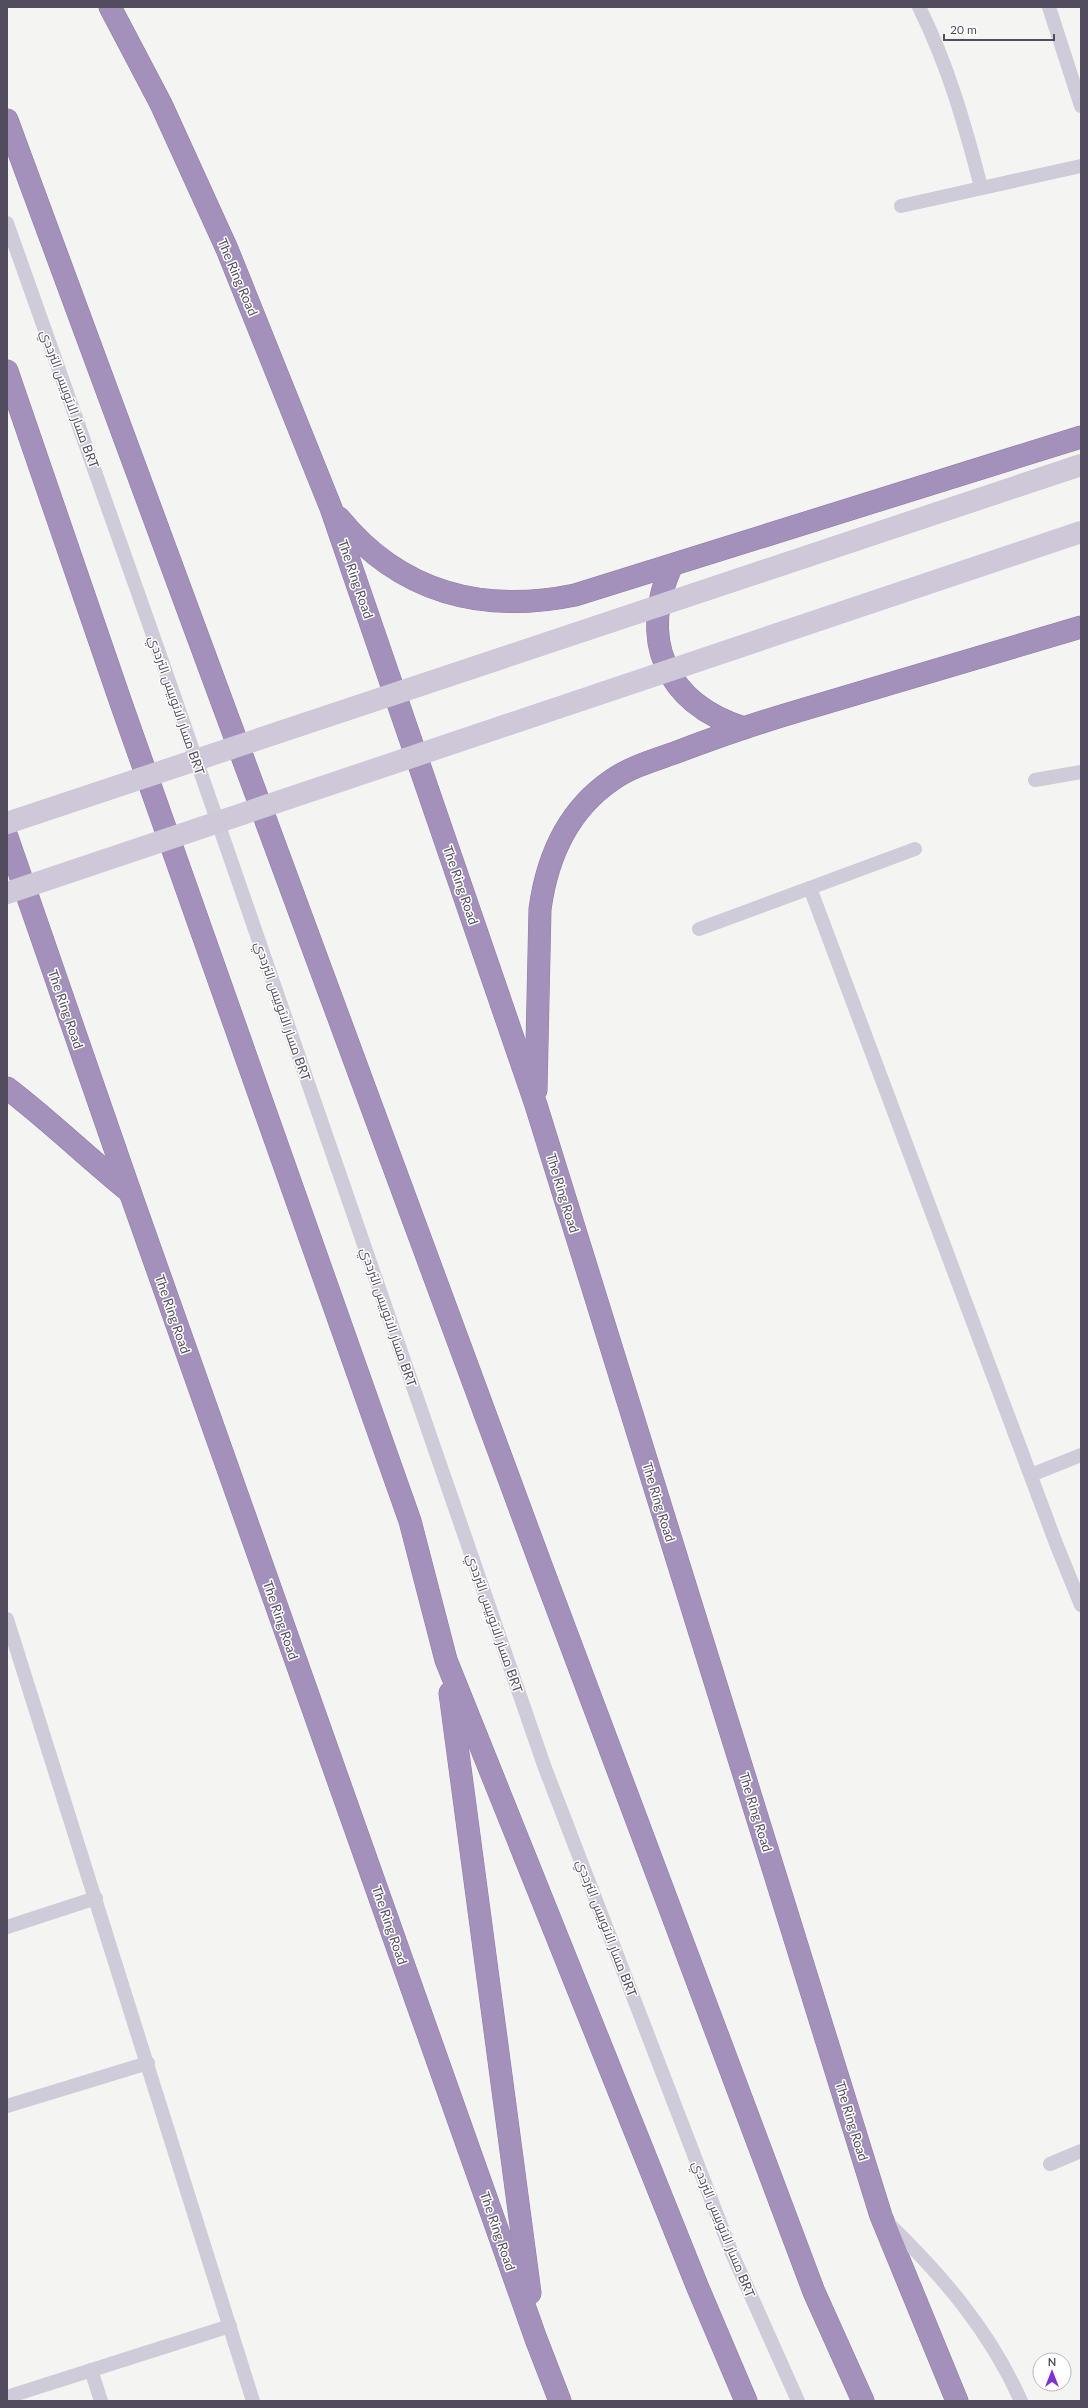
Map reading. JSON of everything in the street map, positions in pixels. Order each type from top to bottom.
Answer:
[{"type":"highway","name":"The Ring Road","points":[[110,7],[161,104],[227,250],[331,508],[536,1105],[881,2216],[957,2401]]},
{"type":"highway","points":[[7,120],[547,1583],[814,2292],[863,2401]]},
{"type":"highway","points":[[7,371],[119,695],[410,1521],[446,1660],[536,2339]]},
{"type":"highway","points":[[331,508],[352,533],[382,559],[404,574],[434,588],[466,597],[520,603],[575,595],[1081,437]]},
{"type":"highway","points":[[672,565],[663,586],[658,608],[658,631],[662,654],[671,675],[690,699],[702,709],[722,721],[744,728]]},
{"type":"highway","points":[[536,1105],[540,909],[544,884],[551,859],[562,837],[575,815],[592,796],[612,780],[634,767],[744,728],[1081,627]]},
{"type":"highway","name":"The Ring Road","points":[[7,837],[130,1192],[536,2339],[560,2401]]},
{"type":"highway","points":[[7,1088],[39,1112],[68,1141],[130,1192]]},
{"type":"highway","points":[[446,1660],[698,2288],[746,2401]]},
{"type":"main road","points":[[7,823],[1081,465]]},
{"type":"main road","points":[[7,893],[1081,532]]},
{"type":"lane","points":[[919,7],[951,81],[981,187]]},
{"type":"lane","points":[[1049,7],[1081,106]]},
{"type":"lane","points":[[901,206],[1081,166]]},
{"type":"lane","name":"مسار الاتوبيس الترددي BRT","points":[[7,223],[162,658],[545,1768],[731,2251],[798,2401]]},
{"type":"lane","points":[[1035,780],[1081,772]]},
{"type":"lane","points":[[699,929],[915,849]]},
{"type":"lane","points":[[810,888],[1081,1605]]},
{"type":"lane","points":[[1031,1475],[1081,1455]]},
{"type":"lane","points":[[7,1619],[148,2063],[253,2401]]},
{"type":"lane","points":[[7,1927],[96,1898]]},
{"type":"lane","points":[[7,2106],[148,2063]]},
{"type":"lane","points":[[1050,2164],[1081,2151]]},
{"type":"lane","points":[[881,2216],[946,2281],[973,2317],[998,2356],[1021,2401]]},
{"type":"lane","points":[[7,2397],[230,2326]]},
{"type":"lane","points":[[91,2370],[101,2401]]}]
